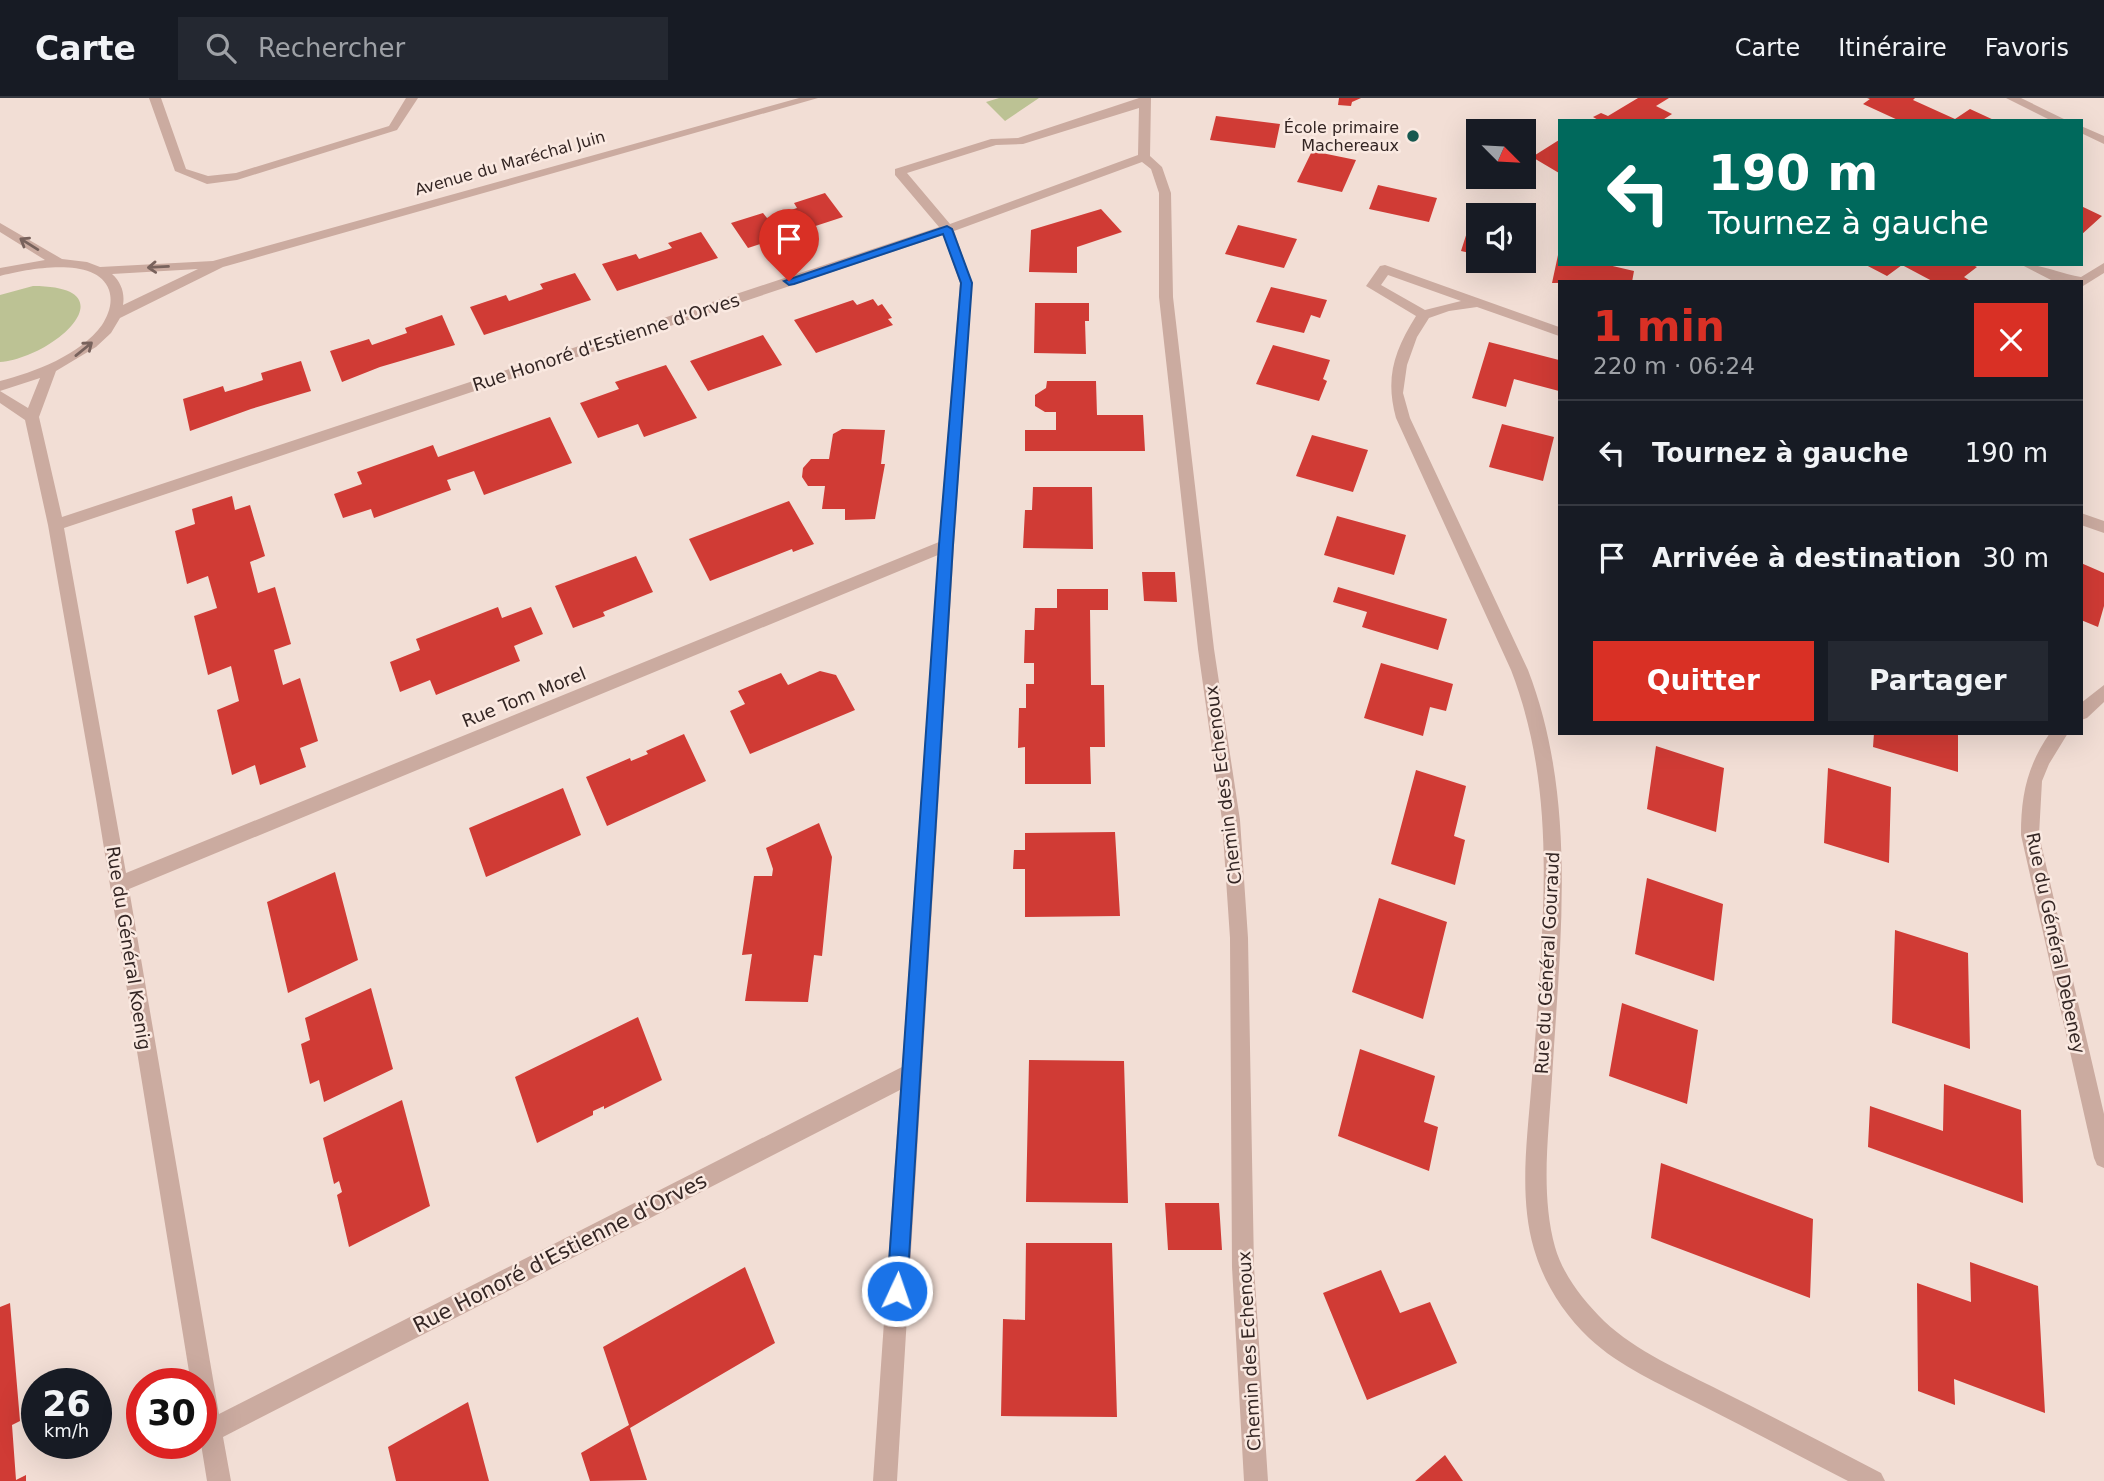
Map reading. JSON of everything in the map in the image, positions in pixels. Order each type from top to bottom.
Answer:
[{"type":"street","points":[[155,98],[181,171],[207,180],[237,176],[393,128],[412,98]]},
{"type":"street","name":"Avenue du Maréchal Juin","points":[[114,315],[218,264],[812,98]]},
{"type":"street","points":[[2012,98],[2058,119]]},
{"type":"street","points":[[885,1481],[946,545],[967,283],[947,229],[933,209],[899,172],[995,141],[1019,142],[1145,100],[1144,157]]},
{"type":"street","points":[[2083,130],[2104,140]]},
{"type":"street","name":"Rue Honoré d'Estienne d'Orves","points":[[56,525],[947,229],[1144,157]]},
{"type":"street","name":"Chemin des Echenoux","points":[[1144,157],[1156,167],[1165,193],[1166,297],[1206,649],[1231,820],[1239,938],[1243,1267],[1256,1481]]},
{"type":"street","points":[[0,226],[57,262]]},
{"type":"street","points":[[0,272],[31,264],[57,262]]},
{"type":"street","name":"Avenue du Maréchal Juin","points":[[57,262],[80,264],[98,271],[218,264]]},
{"type":"street","points":[[2030,266],[2056,278],[2070,280]]},
{"type":"street","points":[[2083,282],[2104,267]]},
{"type":"street","points":[[1478,303],[1448,307],[1423,315],[1373,286],[1385,270],[1478,303],[1558,332]]},
{"type":"street","points":[[0,386],[50,370],[100,335],[114,315],[118,298],[112,282],[98,271]]},
{"type":"street","name":"Rue du Général Gouraud","points":[[1423,315],[1410,337],[1400,365],[1396,393],[1399,405],[1513,653],[1530,696],[1544,752],[1552,824],[1554,882],[1538,1150],[1538,1215],[1552,1268],[1577,1307],[1603,1338],[1633,1358],[1873,1481]]},
{"type":"street","points":[[0,396],[32,416],[50,370]]},
{"type":"street","name":"Rue du Général Koenig","points":[[32,416],[56,525],[200,1368]]},
{"type":"street","points":[[2083,520],[2104,527]]},
{"type":"street","name":"Rue Tom Morel","points":[[118,885],[946,545]]},
{"type":"street","points":[[2083,711],[2104,692]]},
{"type":"street","name":"Rue du Général Debeney","points":[[2059,735],[2040,760],[2029,792],[2029,835],[2104,1158]]},
{"type":"street","name":"Rue Honoré d'Estienne d'Orves","points":[[217,1428],[910,1074]]},
{"type":"street","name":"Rue du Général Koenig","points":[[215,1459],[219,1481]]},
{"type":"green space","points":[[999,98],[1039,98],[1005,121],[986,102]]},
{"type":"green space","points":[[33,286],[62,289],[77,297],[80,309],[74,322],[61,336],[43,348],[0,362],[0,295]]},
{"type":"building","points":[[1339,98],[1361,98],[1352,102],[1351,106],[1338,105]]},
{"type":"building","points":[[1638,98],[1669,98],[1656,106],[1672,114],[1664,119],[1593,117],[1601,113],[1608,116]]},
{"type":"building","points":[[1867,98],[1915,98],[1913,100],[1955,119],[1896,119],[1863,104],[1870,99]]},
{"type":"building","points":[[1970,109],[1992,119],[1955,119]]},
{"type":"building","points":[[1216,116],[1280,124],[1275,148],[1210,140]]},
{"type":"building","points":[[1558,141],[1558,172],[1536,159],[1536,154]]},
{"type":"building","points":[[1312,151],[1356,160],[1342,192],[1297,182]]},
{"type":"building","points":[[1378,185],[1437,198],[1429,222],[1369,209]]},
{"type":"building","points":[[825,193],[843,217],[748,248],[731,223],[763,213],[767,218],[797,208],[794,203]]},
{"type":"building","points":[[2083,207],[2102,216],[2083,233]]},
{"type":"building","points":[[1101,209],[1122,232],[1077,247],[1077,273],[1029,272],[1031,230]]},
{"type":"building","points":[[1238,225],[1297,239],[1284,268],[1225,254]]},
{"type":"building","points":[[701,232],[718,258],[617,291],[602,264],[636,254],[639,259],[672,248],[668,243]]},
{"type":"building","points":[[1466,235],[1466,252],[1461,251]]},
{"type":"building","points":[[1558,255],[1558,266],[1613,266],[1634,271],[1632,280],[1558,280],[1558,283],[1552,283]]},
{"type":"building","points":[[1868,266],[1901,266],[1887,276]]},
{"type":"building","points":[[1904,266],[1977,267],[1964,277],[1969,280],[1930,280]]},
{"type":"building","points":[[575,273],[591,300],[484,335],[470,307],[506,295],[509,301],[543,289],[540,284]]},
{"type":"building","points":[[1271,287],[1327,300],[1320,318],[1311,315],[1304,333],[1256,322]]},
{"type":"building","points":[[873,299],[878,306],[882,304],[892,318],[888,319],[893,325],[816,353],[794,320],[853,300],[857,305]]},
{"type":"building","points":[[1035,303],[1089,303],[1089,321],[1085,321],[1086,354],[1034,353]]},
{"type":"building","points":[[442,315],[455,345],[380,367],[342,382],[330,351],[369,339],[372,345],[407,333],[405,328]]},
{"type":"building","points":[[763,335],[782,365],[708,391],[690,361]]},
{"type":"building","points":[[1489,342],[1558,360],[1558,391],[1514,379],[1506,407],[1472,398]]},
{"type":"building","points":[[1273,345],[1330,360],[1323,379],[1327,381],[1319,401],[1256,384]]},
{"type":"building","points":[[301,361],[311,391],[190,431],[183,399],[223,386],[225,392],[245,386],[263,380],[261,373]]},
{"type":"building","points":[[666,365],[697,418],[644,437],[638,424],[598,438],[580,403],[619,389],[615,382]]},
{"type":"building","points":[[1047,381],[1096,381],[1097,415],[1143,415],[1145,451],[1025,451],[1025,430],[1056,430],[1056,412],[1045,412],[1035,406],[1035,395],[1046,388]]},
{"type":"building","points":[[550,417],[572,463],[484,495],[474,471],[447,480],[451,490],[374,518],[371,509],[343,518],[334,494],[362,484],[357,472],[433,445],[438,457]]},
{"type":"building","points":[[1502,424],[1554,437],[1543,481],[1489,467]]},
{"type":"building","points":[[842,429],[885,430],[881,464],[885,464],[875,519],[845,520],[845,509],[822,509],[825,486],[808,486],[802,477],[803,468],[811,459],[829,459],[833,434]]},
{"type":"building","points":[[1312,435],[1368,450],[1353,492],[1296,476]]},
{"type":"building","points":[[1033,487],[1092,487],[1093,549],[1023,548],[1025,510],[1032,510]]},
{"type":"building","points":[[232,496],[235,510],[250,505],[265,556],[250,562],[258,593],[275,587],[291,644],[274,650],[283,685],[300,678],[318,741],[300,748],[306,767],[260,785],[255,765],[232,775],[217,710],[239,701],[231,666],[208,675],[194,616],[217,608],[208,576],[187,584],[175,531],[195,524],[192,509]]},
{"type":"building","points":[[789,501],[814,544],[793,552],[792,549],[710,581],[689,539]]},
{"type":"building","points":[[1337,516],[1406,535],[1394,575],[1324,555]]},
{"type":"building","points":[[636,556],[653,592],[603,612],[605,616],[573,628],[555,586]]},
{"type":"building","points":[[2083,564],[2104,573],[2104,606],[2098,627],[2083,621]]},
{"type":"building","points":[[1142,572],[1175,572],[1177,602],[1144,601]]},
{"type":"building","points":[[1338,587],[1447,619],[1438,650],[1362,627],[1367,612],[1333,602]]},
{"type":"building","points":[[1057,589],[1108,589],[1108,610],[1090,610],[1091,685],[1104,685],[1105,747],[1090,747],[1091,784],[1025,784],[1025,747],[1018,748],[1019,708],[1026,708],[1026,684],[1034,684],[1034,663],[1024,663],[1025,630],[1034,630],[1035,608],[1057,608]]},
{"type":"building","points":[[498,607],[502,618],[531,607],[543,634],[514,646],[520,661],[436,695],[430,680],[400,692],[390,662],[420,650],[416,639]]},
{"type":"building","points":[[1381,663],[1453,684],[1446,711],[1430,707],[1423,736],[1364,718]]},
{"type":"building","points":[[820,671],[836,675],[855,710],[750,754],[730,711],[745,704],[738,691],[781,673],[788,685]]},
{"type":"building","points":[[684,734],[706,781],[607,826],[586,777],[630,758],[631,761],[648,754],[646,751]]},
{"type":"building","points":[[1874,735],[1958,735],[1958,772],[1873,747]]},
{"type":"building","points":[[1656,746],[1724,768],[1716,832],[1647,809]]},
{"type":"building","points":[[1828,768],[1891,787],[1889,863],[1824,843]]},
{"type":"building","points":[[1416,770],[1466,786],[1454,836],[1465,840],[1455,885],[1391,864]]},
{"type":"building","points":[[563,788],[581,835],[486,877],[469,828]]},
{"type":"building","points":[[819,823],[832,857],[822,956],[814,955],[808,1002],[745,1001],[752,954],[742,955],[754,876],[772,876],[773,869],[766,848]]},
{"type":"building","points":[[1115,832],[1120,916],[1025,917],[1025,869],[1013,869],[1014,850],[1025,850],[1025,833]]},
{"type":"building","points":[[335,872],[358,960],[288,993],[267,902]]},
{"type":"building","points":[[1647,878],[1723,904],[1714,981],[1635,954]]},
{"type":"building","points":[[1379,898],[1447,922],[1423,1019],[1352,992]]},
{"type":"building","points":[[1895,930],[1968,953],[1970,1049],[1892,1023]]},
{"type":"building","points":[[371,988],[393,1069],[324,1102],[319,1080],[310,1084],[301,1044],[310,1040],[305,1018]]},
{"type":"building","points":[[1622,1003],[1698,1030],[1687,1104],[1609,1076]]},
{"type":"building","points":[[638,1017],[662,1080],[604,1109],[604,1106],[593,1111],[593,1115],[537,1143],[515,1077]]},
{"type":"building","points":[[1360,1049],[1435,1076],[1424,1122],[1438,1127],[1429,1171],[1338,1136]]},
{"type":"building","points":[[1029,1060],[1124,1061],[1128,1203],[1026,1202]]},
{"type":"building","points":[[1944,1084],[2021,1110],[2023,1203],[1868,1147],[1870,1106],[1943,1131]]},
{"type":"building","points":[[402,1100],[430,1206],[349,1247],[337,1195],[342,1192],[339,1181],[334,1184],[323,1138]]},
{"type":"building","points":[[1661,1163],[1813,1219],[1810,1298],[1651,1238]]},
{"type":"building","points":[[1165,1203],[1219,1203],[1222,1250],[1168,1250]]},
{"type":"building","points":[[1026,1243],[1112,1243],[1117,1417],[1001,1416],[1003,1319],[1025,1320]]},
{"type":"building","points":[[1970,1262],[2038,1286],[2045,1413],[1954,1379],[1955,1405],[1918,1391],[1917,1283],[1971,1302]]},
{"type":"building","points":[[745,1267],[775,1343],[630,1428],[647,1480],[590,1481],[581,1453],[629,1425],[603,1347]]},
{"type":"building","points":[[1381,1270],[1400,1313],[1430,1302],[1457,1363],[1367,1400],[1323,1293]]},
{"type":"building","points":[[10,1303],[20,1421],[12,1425],[16,1480],[26,1475],[26,1481],[0,1481],[0,1307]]},
{"type":"building","points":[[468,1402],[489,1481],[396,1481],[388,1447]]},
{"type":"building","points":[[1445,1455],[1463,1481],[1415,1481]]},
{"type":"place","name":"École primaire Machereaux","points":[[1413,136]]},
{"type":"route","points":[[789,281],[947,229],[967,283],[946,545],[897,1291]]}]
